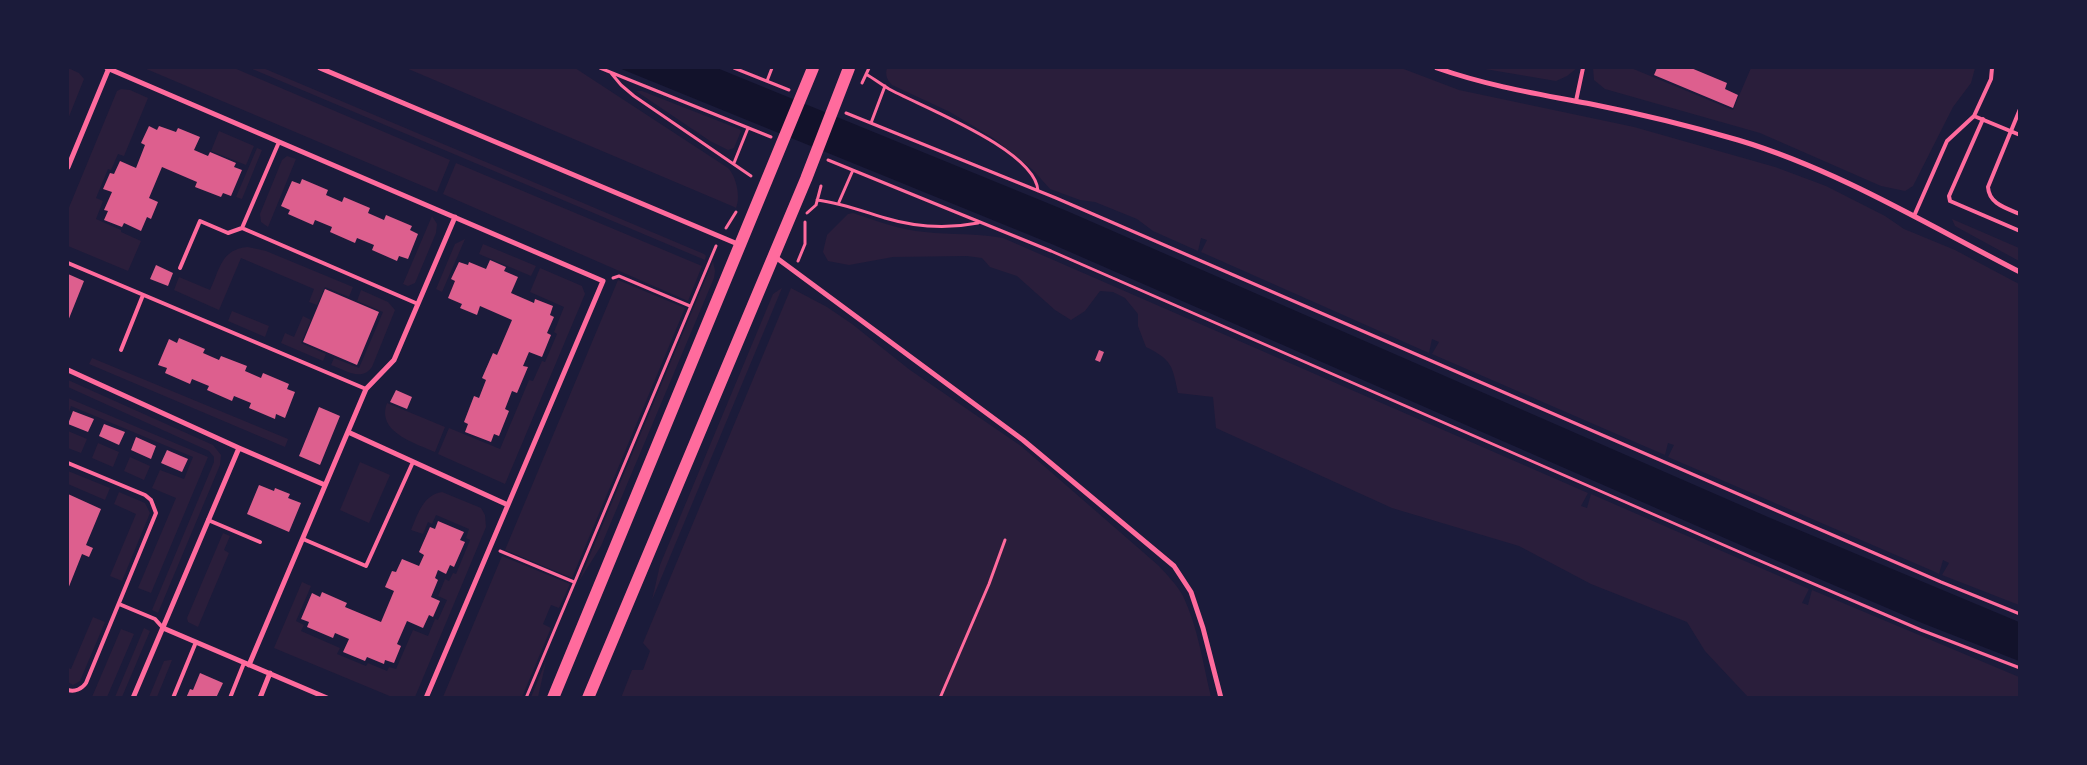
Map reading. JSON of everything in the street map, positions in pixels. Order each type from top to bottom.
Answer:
[{"type":"main road","points":[[553,698],[813,68]]},
{"type":"main road","points":[[588,698],[806,179],[848,70]]},
{"type":"street","points":[[68,167],[108,68],[602,281],[426,698]]},
{"type":"street","points":[[320,68],[741,245]]},
{"type":"street","points":[[1437,68],[1472,80],[1690,126],[1741,141],[1832,176],[1886,201],[2020,272]]},
{"type":"street","points":[[247,664],[303,539],[366,389],[394,360],[455,217]]},
{"type":"street","points":[[774,256],[1023,440],[1174,566],[1191,592],[1203,628],[1221,698]]},
{"type":"street","points":[[68,370],[325,485]]},
{"type":"street","points":[[348,432],[508,505]]},
{"type":"street","points":[[134,698],[239,448]]},
{"type":"street","points":[[163,628],[327,698]]},
{"type":"street","points":[[260,698],[270,673]]},
{"type":"lane","points":[[1576,101],[1583,68]]},
{"type":"lane","points":[[1914,216],[1947,140],[1974,116],[1990,79],[1992,68]]},
{"type":"lane","points":[[2020,109],[1989,179],[1988,194],[1997,204],[2020,214]]},
{"type":"lane","points":[[1974,116],[2020,135]]},
{"type":"lane","points":[[1983,119],[1949,196],[1950,201],[2020,230]]},
{"type":"lane","points":[[242,228],[279,142]]},
{"type":"lane","points":[[180,268],[200,221],[228,233],[242,228],[418,304]]},
{"type":"lane","points":[[68,263],[366,389]]},
{"type":"lane","points":[[121,350],[143,295]]},
{"type":"lane","points":[[303,539],[366,566],[413,462]]},
{"type":"lane","points":[[68,463],[145,496],[155,506],[156,513],[86,683],[75,691],[68,690]]},
{"type":"lane","points":[[208,520],[260,542]]},
{"type":"lane","points":[[119,604],[155,619],[163,628]]},
{"type":"lane","points":[[173,698],[196,642]]},
{"type":"lane","points":[[230,698],[247,664]]},
{"type":"path","points":[[600,68],[774,138]]},
{"type":"path","points":[[734,68],[793,91]]},
{"type":"path","points":[[767,81],[772,68]]},
{"type":"path","points":[[862,83],[869,68]]},
{"type":"path","points":[[610,71],[621,85],[634,96],[751,176]]},
{"type":"path","points":[[866,74],[885,86],[951,117],[992,141],[1030,173],[1038,182],[1038,191]]},
{"type":"path","points":[[871,123],[885,86]]},
{"type":"path","points":[[845,113],[1038,191],[1347,323],[1923,575],[2020,614]]},
{"type":"path","points":[[734,164],[748,128]]},
{"type":"path","points":[[827,160],[1051,251],[1760,561],[1921,630],[2020,668]]},
{"type":"path","points":[[838,202],[853,170]]},
{"type":"path","points":[[805,244],[805,219],[807,213],[816,205],[821,186]]},
{"type":"path","points":[[817,200],[838,202],[887,219],[920,225],[958,227],[980,223]]},
{"type":"path","points":[[526,698],[710,259]]},
{"type":"path","points":[[619,276],[690,306]]},
{"type":"path","points":[[940,698],[989,584],[1005,540]]},
{"type":"path","points":[[504,552],[574,582]]},
{"type":"shaded area","points":[[68,68],[79,73],[84,79],[68,119]]},
{"type":"shaded area","points":[[144,68],[234,68],[450,160],[437,192]]},
{"type":"shaded area","points":[[250,68],[263,68],[704,254],[706,256],[705,260]]},
{"type":"shaded area","points":[[406,68],[575,68],[728,168],[737,187],[738,198],[736,208],[732,206]]},
{"type":"shaded area","points":[[619,68],[717,68],[1067,211],[1768,517],[2019,622],[2019,661],[1922,623],[1752,550],[1054,245]]},
{"type":"shaded area","points":[[887,68],[1401,68],[1459,90],[1634,127],[1775,167],[1826,186],[1885,216],[1904,229],[1955,250],[2019,284],[2019,605],[1942,575],[1949,563],[1943,560],[1939,574],[1668,457],[1674,445],[1668,443],[1665,455],[1432,354],[1439,342],[1432,339],[1429,353],[1201,252],[1207,240],[1201,238],[1198,251],[1153,231],[1137,219],[1095,202],[1080,200],[1050,189],[1033,170],[993,138],[950,112],[892,85],[887,77]]},
{"type":"shaded area","points":[[1479,68],[1577,68],[1567,76],[1556,81]]},
{"type":"shaded area","points":[[1593,68],[1631,68],[1733,110],[1751,68],[1975,68],[1971,83],[1953,107],[1913,186],[1905,191],[1881,186],[1760,133],[1605,89],[1594,80]]},
{"type":"shaded area","points":[[121,89],[130,90],[148,98],[124,156],[118,154],[111,170],[108,169],[96,198],[103,201],[96,219],[141,241],[128,271],[68,246],[68,210],[117,91]]},
{"type":"shaded area","points":[[636,91],[642,91],[739,129],[741,131],[734,148],[728,150],[710,141]]},
{"type":"shaded area","points":[[219,131],[254,146],[246,165],[211,151]]},
{"type":"shaded area","points":[[257,148],[262,150],[242,199],[236,197]]},
{"type":"shaded area","points":[[287,156],[296,159],[268,227],[261,222],[260,214],[282,160]]},
{"type":"shaded area","points":[[456,163],[702,266],[688,301],[443,194]]},
{"type":"shaded area","points":[[853,213],[889,225],[916,231],[1003,238],[1588,493],[1581,506],[1587,508],[1591,494],[1809,589],[1802,603],[1808,605],[1812,590],[2019,677],[2019,697],[1748,697],[1705,651],[1687,622],[1591,584],[1519,546],[1392,508],[1216,428],[1213,397],[1178,393],[1170,364],[1146,347],[1138,326],[1138,314],[1125,298],[1113,292],[1100,291],[1085,311],[1071,320],[1055,310],[1017,276],[990,267],[982,258],[967,256],[893,257],[849,265],[828,261],[823,252],[827,235],[848,214]]},
{"type":"shaded area","points":[[432,216],[437,224],[436,233],[415,283],[408,286],[403,284]]},
{"type":"shaded area","points":[[1952,219],[2019,248],[2019,261],[1955,226]]},
{"type":"shaded area","points":[[465,239],[442,292],[436,289],[455,244]]},
{"type":"shaded area","points":[[483,244],[536,266],[531,276],[479,254]]},
{"type":"shaded area","points":[[248,247],[266,251],[353,287],[349,297],[325,287],[317,305],[309,302],[314,289],[241,258],[219,310],[174,290],[179,277],[210,290],[219,268],[227,256],[239,249]]},
{"type":"shaded area","points":[[713,261],[714,278],[601,546],[579,581]]},
{"type":"shaded area","points":[[540,268],[582,286],[585,294],[505,484],[438,454],[449,428],[500,449],[529,380],[533,381],[542,361],[545,362],[557,334],[554,332],[564,307],[530,292]]},
{"type":"shaded area","points":[[618,280],[685,308],[572,578],[505,550]]},
{"type":"shaded area","points":[[782,288],[652,600],[660,565],[773,294]]},
{"type":"shaded area","points":[[791,288],[827,307],[852,324],[910,370],[1021,446],[1159,566],[1178,588],[1188,608],[1211,697],[621,698],[632,670],[643,670],[650,651],[643,643]]},
{"type":"shaded area","points":[[361,290],[388,302],[395,310],[372,367],[363,374],[353,374],[331,365],[334,358],[359,368],[383,312],[357,301]]},
{"type":"shaded area","points":[[232,311],[269,326],[265,337],[228,321]]},
{"type":"shaded area","points":[[303,316],[311,320],[301,343],[326,354],[323,361],[281,343],[285,333],[294,337]]},
{"type":"shaded area","points":[[92,358],[288,439],[285,447],[89,364]]},
{"type":"shaded area","points":[[68,380],[213,445],[221,455],[220,465],[158,613],[152,610],[214,462],[214,457],[209,451],[68,387]]},
{"type":"shaded area","points":[[68,398],[208,457],[151,593],[138,588],[176,498],[152,488],[160,470],[184,479],[193,457],[71,406],[68,415]]},
{"type":"shaded area","points":[[387,403],[445,427],[435,452],[408,440],[392,429],[387,422],[385,413]]},
{"type":"shaded area","points":[[68,431],[87,439],[81,453],[68,448]]},
{"type":"shaded area","points":[[98,443],[119,452],[113,467],[92,458]]},
{"type":"shaded area","points":[[130,457],[150,466],[144,480],[124,471]]},
{"type":"shaded area","points":[[360,462],[390,475],[369,523],[340,510]]},
{"type":"shaded area","points":[[68,471],[110,488],[105,500],[68,484]]},
{"type":"shaded area","points":[[119,492],[145,503],[150,513],[122,581],[110,576],[136,514],[114,504]]},
{"type":"shaded area","points":[[442,492],[481,508],[485,515],[486,527],[415,697],[392,697],[274,648],[302,582],[311,586],[296,621],[304,625],[301,631],[340,648],[337,654],[366,666],[368,663],[387,671],[389,667],[396,669],[413,630],[428,636],[435,619],[438,620],[447,600],[438,596],[445,579],[449,581],[453,573],[456,574],[470,540],[466,538],[469,529],[436,515],[432,524],[428,522],[423,534],[411,530],[426,501],[430,497]]},
{"type":"shaded area","points":[[223,533],[230,536],[224,550],[229,553],[198,627],[188,622],[187,618]]},
{"type":"shaded area","points":[[502,556],[570,584],[559,608],[551,605],[543,624],[551,628],[522,697],[443,697]]},
{"type":"shaded area","points":[[93,617],[105,622],[80,681],[73,685],[68,682],[68,668],[71,669]]},
{"type":"shaded area","points":[[144,628],[150,631],[122,697],[115,697]]},
{"type":"shaded area","points":[[121,629],[134,634],[107,697],[92,697]]},
{"type":"shaded area","points":[[172,660],[157,697],[149,697],[164,661]]},
{"type":"shaded area","points":[[546,661],[538,697],[531,697]]},
{"type":"building","points":[[1657,68],[1691,68],[1727,83],[1725,89],[1738,95],[1733,108],[1654,75]]},
{"type":"building","points":[[149,126],[157,130],[159,126],[176,132],[178,128],[200,137],[194,150],[208,156],[210,152],[236,163],[234,167],[242,170],[231,196],[223,193],[221,197],[195,187],[197,182],[162,167],[149,198],[158,202],[151,219],[147,217],[141,231],[124,223],[122,227],[104,220],[108,211],[104,210],[112,192],[103,189],[110,173],[114,174],[120,161],[136,168],[145,145],[141,143]]},
{"type":"building","points":[[302,179],[328,190],[326,195],[342,202],[344,197],[370,208],[368,213],[384,220],[386,215],[412,226],[410,230],[418,234],[408,259],[399,256],[397,261],[372,250],[374,245],[357,238],[355,243],[330,232],[332,227],[315,220],[313,225],[288,214],[290,210],[281,206],[292,181],[300,184]]},
{"type":"building","points":[[490,260],[506,267],[504,271],[518,277],[511,293],[534,303],[535,299],[553,306],[550,315],[554,317],[547,333],[551,335],[542,357],[529,352],[523,366],[528,367],[517,393],[512,391],[505,409],[509,411],[499,436],[494,434],[491,442],[465,432],[468,424],[464,422],[474,396],[479,398],[486,380],[482,378],[493,353],[497,355],[512,320],[480,306],[477,315],[460,308],[462,304],[448,298],[455,281],[451,279],[459,262],[468,265],[469,262],[486,269]]},
{"type":"building","points":[[156,265],[173,273],[168,286],[150,279]]},
{"type":"building","points":[[68,274],[84,281],[68,321]]},
{"type":"building","points":[[325,289],[379,312],[357,365],[303,342]]},
{"type":"building","points":[[179,338],[205,349],[203,353],[219,360],[221,356],[247,366],[245,371],[261,378],[263,373],[289,384],[287,389],[295,392],[285,418],[276,414],[275,419],[249,408],[251,403],[234,396],[232,401],[207,390],[209,386],[192,379],[190,384],[165,373],[167,368],[158,365],[169,339],[177,343]]},
{"type":"building","points":[[1099,350],[1104,352],[1100,362],[1095,360]]},
{"type":"building","points":[[396,390],[412,397],[407,409],[390,402]]},
{"type":"building","points":[[319,407],[340,416],[320,465],[299,456]]},
{"type":"building","points":[[73,411],[94,419],[88,432],[68,424]]},
{"type":"building","points":[[104,424],[125,432],[119,445],[99,436]]},
{"type":"building","points":[[136,437],[156,446],[151,459],[131,450]]},
{"type":"building","points":[[167,450],[188,459],[182,472],[161,463]]},
{"type":"building","points":[[259,485],[274,491],[275,488],[290,494],[288,498],[301,503],[289,532],[247,514]]},
{"type":"building","points":[[68,494],[101,509],[86,545],[93,548],[89,557],[82,554],[68,589]]},
{"type":"building","points":[[438,521],[464,532],[460,540],[465,542],[454,567],[450,565],[446,574],[438,570],[435,578],[438,580],[431,597],[440,601],[433,617],[429,615],[423,628],[407,621],[397,644],[401,646],[394,663],[385,660],[384,664],[367,657],[365,661],[343,652],[349,639],[335,633],[333,638],[307,627],[309,622],[301,619],[312,593],[320,597],[322,592],[347,603],[345,607],[381,622],[394,591],[385,587],[392,571],[396,572],[402,559],[419,566],[424,555],[419,552],[430,527],[435,529]]},
{"type":"building","points":[[200,673],[223,683],[216,698],[186,698],[190,689],[193,690]]}]
